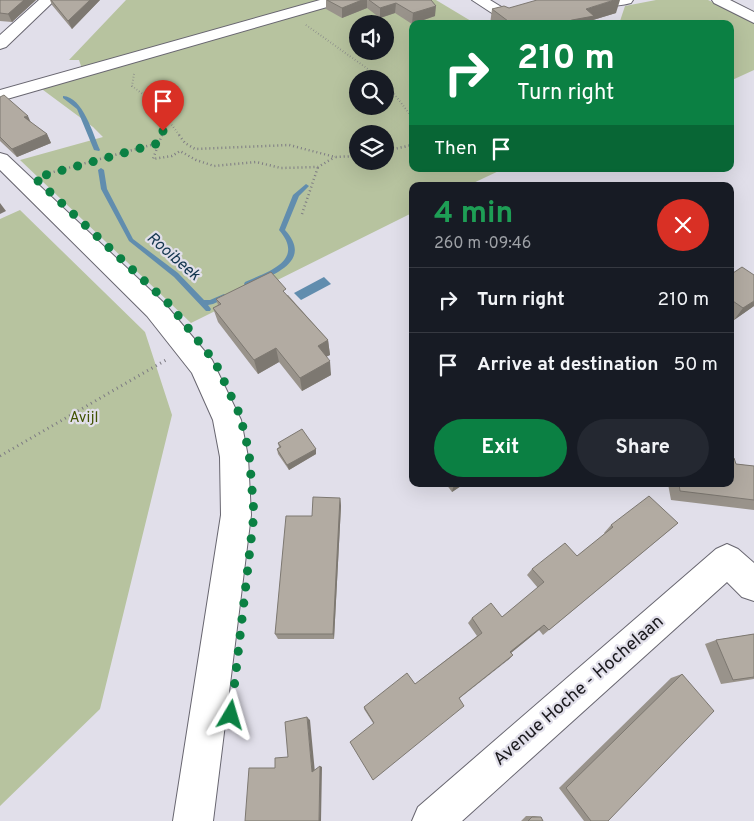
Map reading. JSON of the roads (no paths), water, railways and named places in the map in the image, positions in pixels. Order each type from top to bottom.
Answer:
[{"type":"street","points":[[0,44],[48,0]]},
{"type":"street","points":[[479,0],[506,16],[552,1],[594,2],[626,0]]},
{"type":"street","points":[[719,0],[754,18]]},
{"type":"street","points":[[0,96],[329,2]]},
{"type":"street","points":[[0,158],[156,310],[189,347],[203,367],[227,420],[234,457],[236,516],[193,821]]},
{"type":"street","name":"Avenue Hoche - Hochelaan","points":[[432,821],[727,560],[754,585]]},
{"type":"water","points":[[324,277],[331,284],[301,300],[294,293]]},
{"type":"waterway","name":"Rooibeek","points":[[65,97],[79,108],[97,150]]},
{"type":"waterway","name":"Rooibeek","points":[[101,170],[104,189],[131,240],[176,275],[202,303]]},
{"type":"waterway","points":[[247,284],[279,269],[290,258],[292,251],[290,243],[282,230],[296,195],[306,186]]},
{"type":"waterway","points":[[202,303],[211,302],[224,296]]},
{"type":"waterway","name":"Rooibeek","points":[[202,303],[208,309]]},
{"type":"park label","name":"Avijl","points":[[84,418]]}]
